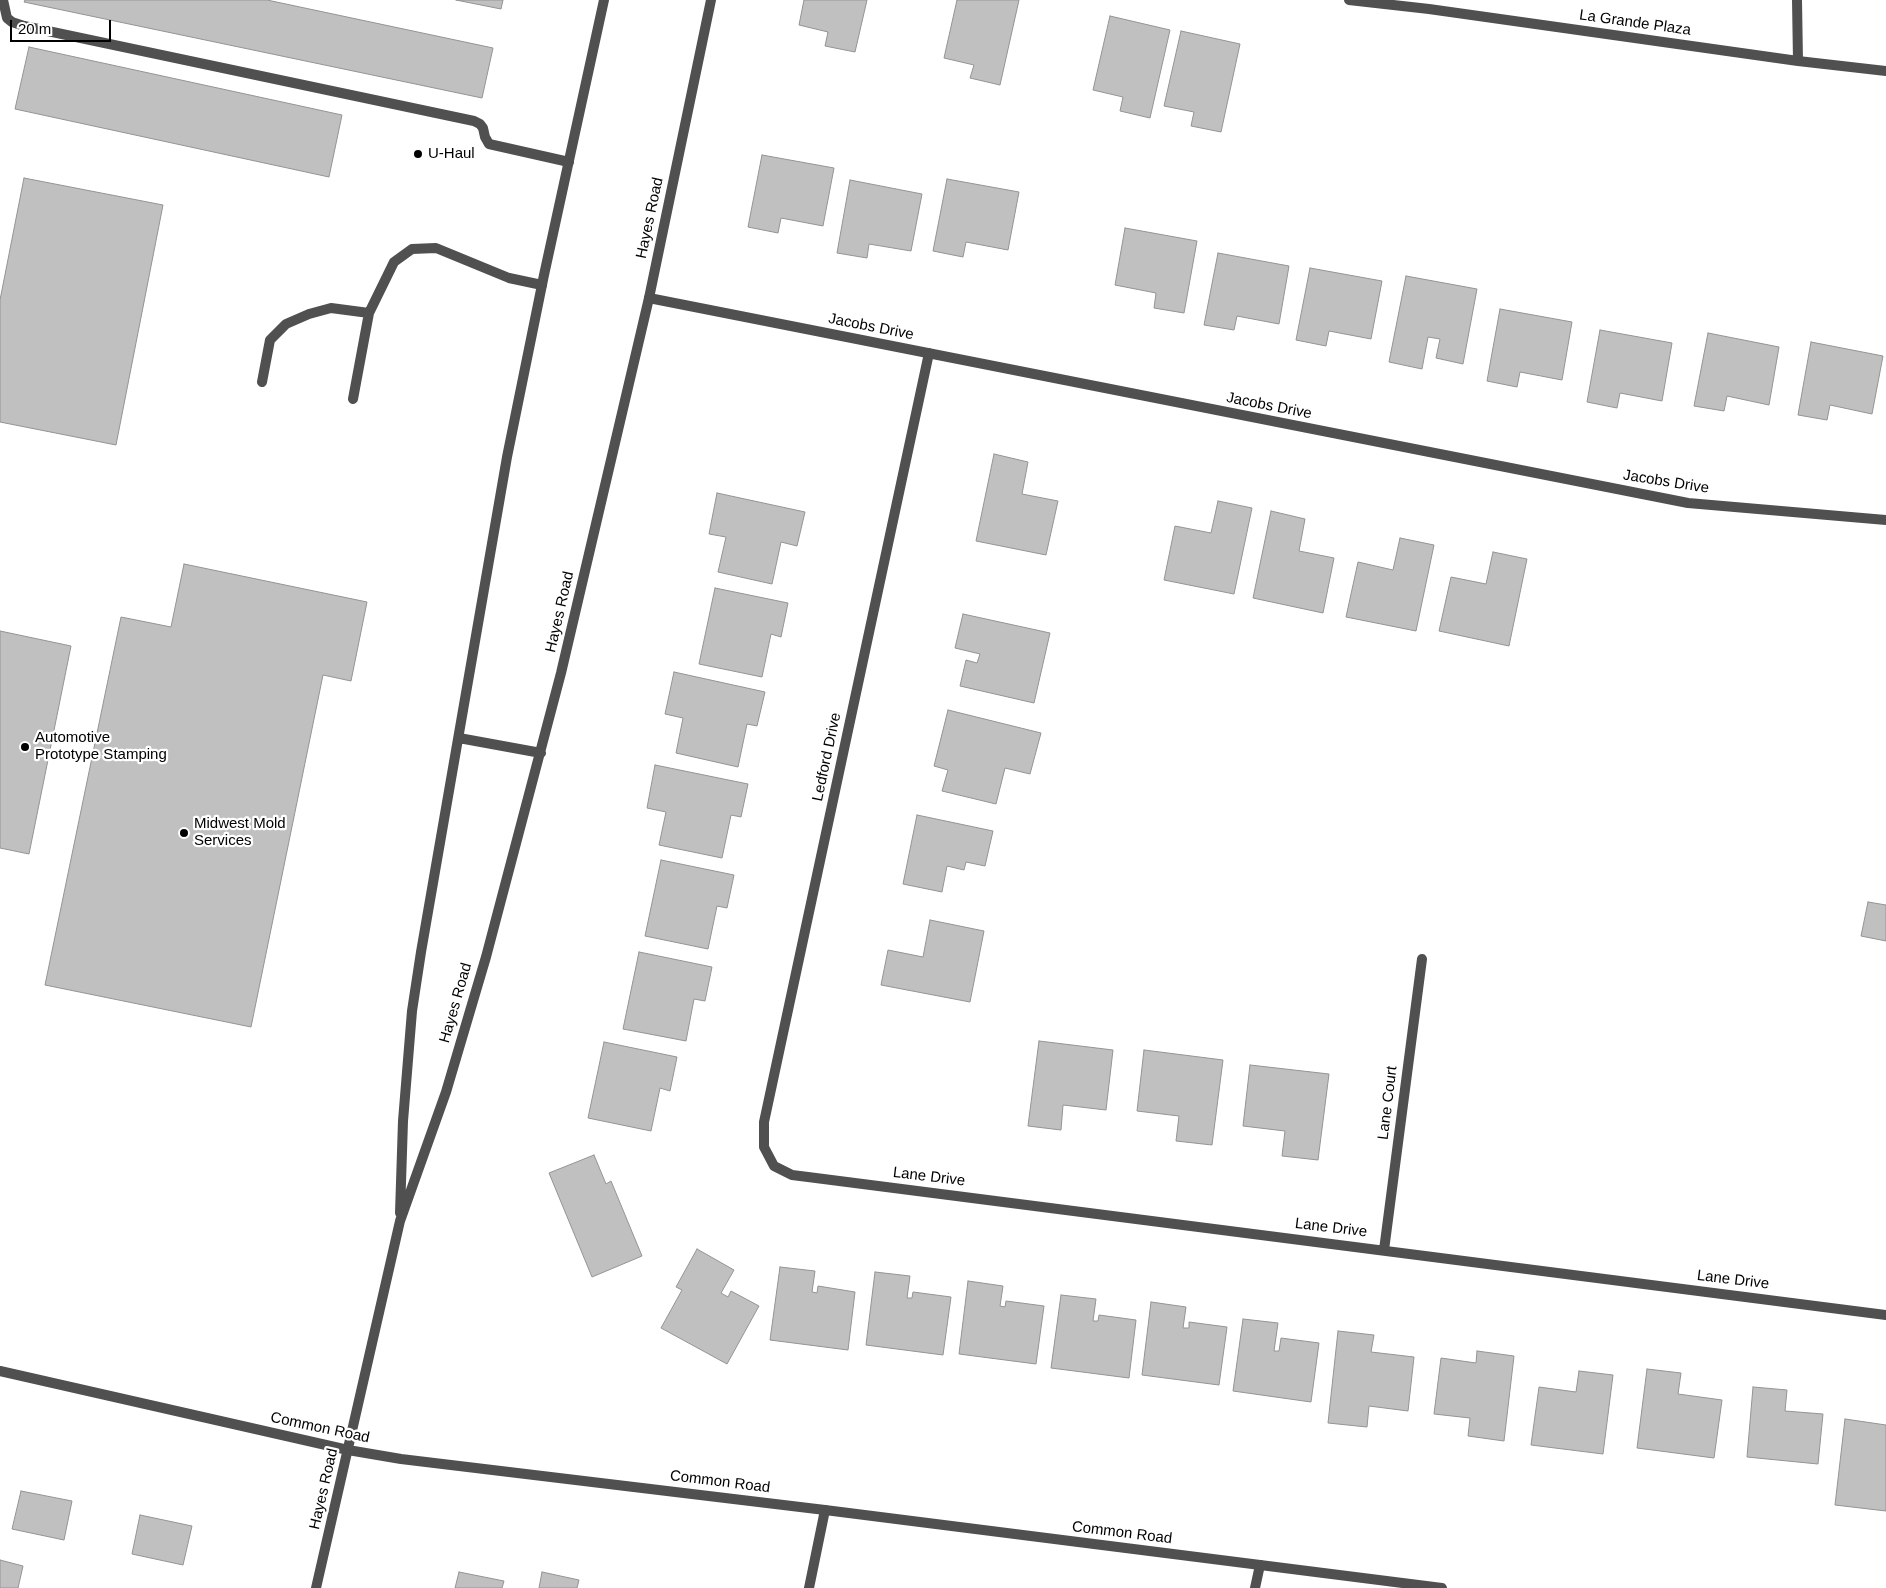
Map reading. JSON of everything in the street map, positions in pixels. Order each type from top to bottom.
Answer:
[{"type":"street","points":[[3,0],[7,18],[24,26],[474,121],[483,128],[489,144],[569,162]]},
{"type":"street","name":"Hayes Road","points":[[400,1221],[403,1121],[412,1011],[508,457],[542,285],[604,0]]},
{"type":"street","name":"Hayes Road","points":[[316,1588],[400,1221],[446,1092],[486,957],[541,754],[649,298],[711,0]]},
{"type":"street","name":"La Grande Plaza","points":[[1349,0],[1429,9],[1798,61],[1886,71]]},
{"type":"street","points":[[1797,0],[1798,61]]},
{"type":"street","points":[[353,399],[369,312],[394,262],[412,249],[436,248],[509,278],[542,285]]},
{"type":"street","name":"Jacobs Drive","points":[[649,298],[1688,503],[1886,520]]},
{"type":"street","points":[[262,382],[270,340],[286,324],[309,314],[331,308],[369,312]]},
{"type":"street","name":"Ledford Drive","points":[[774,1166],[764,1147],[764,1122],[929,353]]},
{"type":"street","points":[[458,738],[541,754]]},
{"type":"street","name":"Lane Court","points":[[1384,1250],[1422,959]]},
{"type":"street","name":"Lane Drive","points":[[774,1166],[792,1175],[1886,1315]]},
{"type":"street","name":"Common Road","points":[[0,1371],[348,1450],[401,1459],[826,1510],[1442,1588]]},
{"type":"street","points":[[809,1588],[826,1510]]},
{"type":"street","points":[[1255,1588],[1260,1565]]},
{"type":"building","points":[[25,0],[267,0],[493,48],[482,98],[24,2]]},
{"type":"building","points":[[456,0],[503,0],[501,9]]},
{"type":"building","points":[[804,0],[867,0],[855,52],[825,46],[828,32],[799,25]]},
{"type":"building","points":[[957,0],[1019,0],[1000,85],[970,78],[974,65],[944,58]]},
{"type":"building","points":[[1110,16],[1170,30],[1150,118],[1120,111],[1123,97],[1093,90]]},
{"type":"building","points":[[1181,31],[1240,44],[1221,132],[1191,126],[1194,112],[1164,106]]},
{"type":"building","points":[[29,47],[342,115],[329,177],[15,109]]},
{"type":"building","points":[[762,155],[834,168],[823,226],[781,218],[778,233],[748,227]]},
{"type":"building","points":[[24,178],[163,205],[116,445],[0,422],[0,300]]},
{"type":"building","points":[[947,179],[1019,192],[1008,250],[966,242],[963,257],[933,251]]},
{"type":"building","points":[[850,180],[922,194],[911,251],[869,244],[867,258],[837,253]]},
{"type":"building","points":[[1125,228],[1197,241],[1184,313],[1154,308],[1156,293],[1115,285]]},
{"type":"building","points":[[1218,253],[1289,266],[1279,324],[1237,316],[1234,330],[1204,325]]},
{"type":"building","points":[[1310,268],[1382,281],[1371,339],[1329,331],[1326,346],[1296,340]]},
{"type":"building","points":[[1406,276],[1477,289],[1463,364],[1436,358],[1440,339],[1428,337],[1422,369],[1389,362]]},
{"type":"building","points":[[1500,309],[1572,322],[1562,380],[1520,372],[1517,387],[1487,381]]},
{"type":"building","points":[[1600,330],[1672,343],[1662,401],[1620,393],[1617,408],[1587,402]]},
{"type":"building","points":[[1708,333],[1779,347],[1769,405],[1727,396],[1724,411],[1694,406]]},
{"type":"building","points":[[1811,342],[1883,356],[1872,414],[1830,405],[1827,420],[1798,415]]},
{"type":"building","points":[[994,454],[1028,462],[1022,494],[1058,501],[1046,555],[976,541]]},
{"type":"building","points":[[717,493],[805,512],[797,546],[781,542],[772,584],[718,572],[726,537],[709,534]]},
{"type":"building","points":[[1218,501],[1252,508],[1234,594],[1164,580],[1175,526],[1211,533]]},
{"type":"building","points":[[1271,511],[1305,519],[1299,551],[1334,558],[1323,613],[1253,598]]},
{"type":"building","points":[[1400,538],[1434,545],[1416,631],[1346,617],[1358,562],[1393,570]]},
{"type":"building","points":[[1493,552],[1527,559],[1509,646],[1439,631],[1451,577],[1486,584]]},
{"type":"building","name":"Midwest Mold Services","points":[[184,564],[367,602],[351,681],[323,675],[251,1027],[45,985],[121,617],[171,627]]},
{"type":"building","points":[[715,588],[788,603],[781,637],[771,634],[762,677],[699,664]]},
{"type":"building","points":[[963,614],[1050,633],[1034,703],[960,686],[966,660],[977,663],[980,654],[955,648]]},
{"type":"building","name":"Automotive Prototype Stamping","points":[[0,631],[71,646],[29,854],[0,848]]},
{"type":"building","points":[[674,672],[765,692],[757,726],[747,724],[738,767],[676,753],[683,718],[665,714]]},
{"type":"building","points":[[948,710],[1041,733],[1030,774],[1005,768],[996,804],[942,791],[948,770],[934,766]]},
{"type":"building","points":[[655,765],[748,784],[741,817],[731,815],[722,858],[659,845],[666,812],[647,808]]},
{"type":"building","points":[[917,815],[993,831],[985,866],[966,862],[964,870],[947,866],[942,892],[903,884]]},
{"type":"building","points":[[661,860],[734,875],[727,908],[717,906],[708,949],[645,936]]},
{"type":"building","points":[[1868,902],[1886,905],[1886,941],[1861,936]]},
{"type":"building","points":[[930,920],[984,931],[970,1002],[881,985],[888,950],[923,957]]},
{"type":"building","points":[[639,952],[712,967],[705,1001],[694,999],[686,1041],[623,1029]]},
{"type":"building","points":[[1039,1041],[1113,1050],[1106,1110],[1063,1105],[1061,1130],[1028,1126]]},
{"type":"building","points":[[604,1042],[677,1057],[670,1091],[660,1088],[651,1131],[588,1118]]},
{"type":"building","points":[[1144,1050],[1223,1060],[1212,1145],[1176,1141],[1179,1116],[1137,1111]]},
{"type":"building","points":[[1250,1065],[1329,1074],[1318,1160],[1282,1156],[1285,1131],[1243,1126]]},
{"type":"building","points":[[594,1155],[606,1184],[611,1181],[642,1256],[592,1277],[549,1173]]},
{"type":"building","points":[[697,1249],[734,1270],[721,1293],[728,1297],[731,1291],[759,1306],[727,1364],[661,1328],[682,1290],[676,1287]]},
{"type":"building","points":[[780,1267],[815,1271],[812,1292],[817,1293],[818,1286],[855,1292],[848,1350],[770,1340]]},
{"type":"building","points":[[875,1272],[910,1276],[907,1298],[912,1298],[913,1292],[951,1297],[943,1355],[866,1345]]},
{"type":"building","points":[[968,1281],[1003,1286],[1000,1306],[1005,1307],[1006,1301],[1044,1306],[1036,1364],[959,1354]]},
{"type":"building","points":[[1061,1295],[1096,1299],[1093,1321],[1098,1321],[1099,1315],[1136,1320],[1129,1378],[1051,1368]]},
{"type":"building","points":[[1151,1302],[1186,1307],[1183,1328],[1189,1328],[1189,1322],[1227,1327],[1219,1385],[1142,1375]]},
{"type":"building","points":[[1243,1319],[1278,1323],[1274,1351],[1279,1351],[1281,1338],[1319,1343],[1311,1402],[1233,1391]]},
{"type":"building","points":[[1338,1331],[1374,1335],[1371,1352],[1414,1357],[1408,1411],[1369,1406],[1367,1427],[1328,1423]]},
{"type":"building","points":[[1477,1351],[1514,1356],[1504,1441],[1468,1436],[1470,1418],[1434,1414],[1441,1358],[1476,1363]]},
{"type":"building","points":[[1647,1369],[1681,1373],[1678,1394],[1722,1400],[1714,1458],[1637,1448]]},
{"type":"building","points":[[1579,1371],[1613,1375],[1603,1454],[1531,1445],[1539,1387],[1576,1392]]},
{"type":"building","points":[[1753,1387],[1787,1390],[1785,1411],[1823,1414],[1818,1464],[1747,1457]]},
{"type":"building","points":[[1845,1419],[1886,1425],[1886,1511],[1835,1505]]},
{"type":"building","points":[[21,1491],[72,1501],[64,1540],[12,1529]]},
{"type":"building","points":[[140,1515],[192,1526],[183,1565],[132,1554]]},
{"type":"building","points":[[0,1560],[23,1566],[18,1588],[0,1588]]},
{"type":"building","points":[[459,1572],[504,1581],[502,1588],[455,1588]]},
{"type":"building","points":[[542,1572],[579,1580],[577,1588],[539,1588]]},
{"type":"place","name":"U-Haul","points":[[418,154]]},
{"type":"place","name":"Automotive Prototype Stamping","points":[[25,747]]},
{"type":"place","name":"Midwest Mold Services","points":[[184,833]]}]
